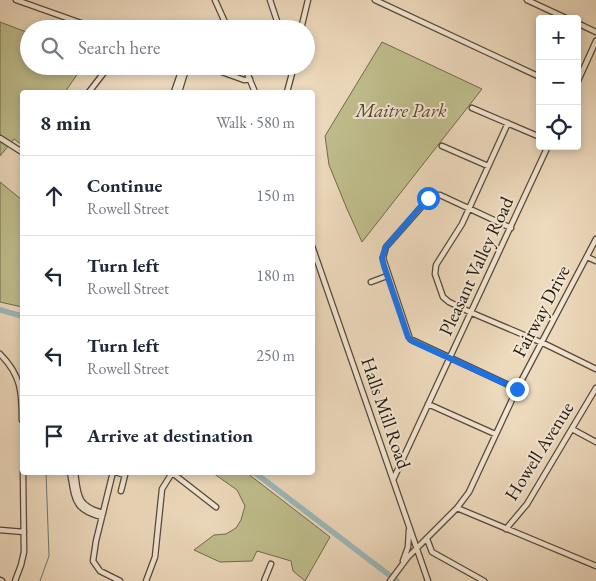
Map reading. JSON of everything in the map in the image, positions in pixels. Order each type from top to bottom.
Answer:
[{"type":"street","points":[[16,0],[73,20]]},
{"type":"street","points":[[215,0],[224,20]]},
{"type":"street","points":[[270,0],[277,20]]},
{"type":"street","points":[[303,20],[308,0]]},
{"type":"street","points":[[375,0],[536,75]]},
{"type":"street","points":[[527,0],[559,15]]},
{"type":"street","points":[[581,25],[596,32]]},
{"type":"street","points":[[581,74],[596,41]]},
{"type":"street","points":[[91,90],[102,75]]},
{"type":"street","points":[[175,90],[180,75]]},
{"type":"street","points":[[180,90],[184,75]]},
{"type":"street","points":[[230,75],[244,80],[250,79]]},
{"type":"street","points":[[248,75],[254,90]]},
{"type":"street","points":[[288,90],[292,75]]},
{"type":"street","points":[[472,108],[536,134]]},
{"type":"street","points":[[508,123],[457,232],[438,261],[435,274],[446,300],[596,369]]},
{"type":"street","points":[[0,138],[20,151]]},
{"type":"street","points":[[442,146],[488,166]]},
{"type":"street","name":"Pleasant Valley Road","points":[[393,480],[546,150]]},
{"type":"street","points":[[511,228],[436,194],[428,198],[418,209],[386,247],[382,258],[408,337],[412,341],[517,389]]},
{"type":"street","name":"Fairway Drive","points":[[418,549],[457,508],[469,492],[517,389],[596,239]]},
{"type":"street","name":"Halls Mill Road","points":[[315,255],[428,581]]},
{"type":"street","points":[[586,257],[596,261]]},
{"type":"street","points":[[371,282],[387,276]]},
{"type":"street","points":[[0,354],[9,363],[18,378],[20,390]]},
{"type":"street","name":"Howell Avenue","points":[[506,529],[527,504],[596,388]]},
{"type":"street","points":[[428,404],[495,434]]},
{"type":"street","points":[[572,429],[596,442]]},
{"type":"street","points":[[15,581],[23,559],[23,475]]},
{"type":"street","points":[[70,475],[76,502],[89,514],[102,515]]},
{"type":"street","points":[[76,475],[80,500],[87,507],[102,515]]},
{"type":"street","points":[[113,475],[102,515],[93,561],[100,571],[120,581]]},
{"type":"street","points":[[121,491],[125,475]]},
{"type":"street","points":[[146,581],[155,557],[162,489],[171,475]]},
{"type":"street","points":[[175,475],[216,508]]},
{"type":"street","points":[[457,508],[596,566]]},
{"type":"street","points":[[399,570],[408,547],[409,526]]},
{"type":"street","points":[[0,530],[24,532]]},
{"type":"street","points":[[427,539],[432,552],[484,581]]},
{"type":"street","points":[[390,581],[408,557],[418,549]]},
{"type":"street","points":[[264,581],[271,564]]},
{"type":"green space","points":[[0,22],[20,30],[20,75],[77,75],[66,90],[20,90],[20,144],[14,139],[0,156]]},
{"type":"green space","name":"Maitre Park","points":[[382,42],[482,89],[362,242],[329,165],[325,136]]},
{"type":"green space","points":[[0,182],[20,198],[20,307],[0,302]]},
{"type":"green space","points":[[216,475],[250,475],[330,537],[305,581],[293,571],[291,561],[257,551],[252,561],[220,562],[194,550],[214,535],[226,534],[236,528],[241,520],[245,506],[237,490]]},
{"type":"waterway","points":[[0,310],[20,315]]},
{"type":"waterway","points":[[40,581],[49,556],[46,475]]},
{"type":"waterway","points":[[258,475],[397,581]]},
{"type":"route","points":[[428,198],[393,237],[386,247],[382,258],[408,337],[412,341],[517,389]]}]
